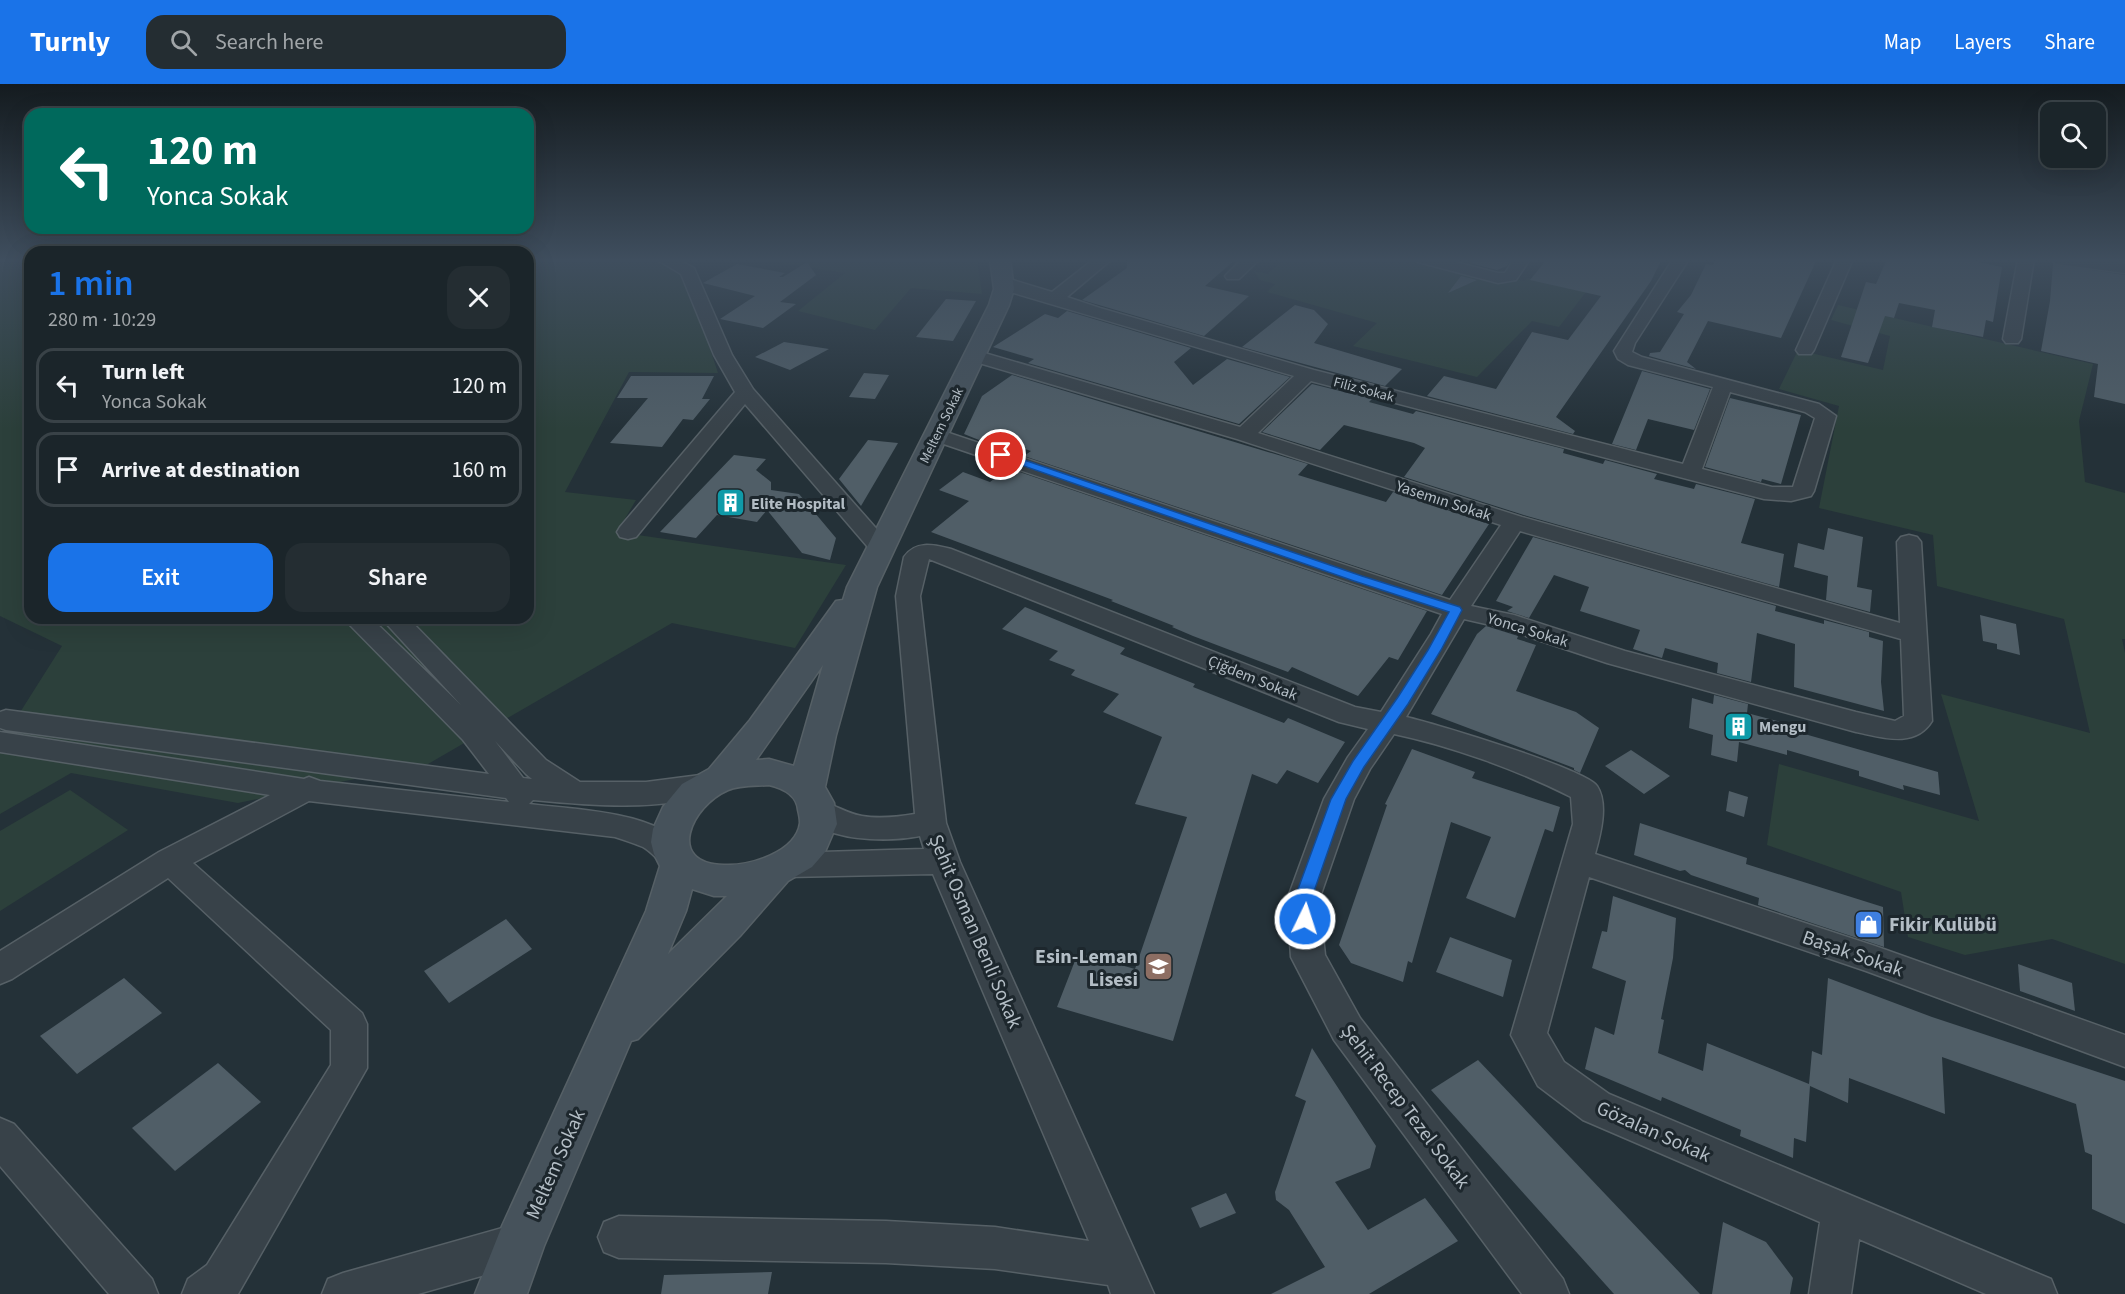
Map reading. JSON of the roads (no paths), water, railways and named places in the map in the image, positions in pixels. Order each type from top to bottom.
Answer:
[{"type":"main road","name":"Meltem Sokak","points":[[714,782],[762,728],[862,587],[975,356],[992,315]]},
{"type":"main road","name":"Meltem Sokak","points":[[813,800],[819,735],[862,587]]},
{"type":"main road","points":[[769,772],[791,777],[813,800],[817,828],[808,845],[780,869],[735,882],[713,881],[694,875],[676,860],[670,840],[676,817],[692,796],[714,782],[745,773],[769,772]]},
{"type":"main road","name":"Meltem Sokak","points":[[501,1294],[520,1244],[666,911],[676,860]]},
{"type":"main road","name":"Meltem Sokak","points":[[612,1036],[780,869]]},
{"type":"street","points":[[707,315],[723,355],[745,392],[881,548]]},
{"type":"street","name":"Filiz Sokak","points":[[1106,315],[1307,374],[1772,494],[1791,494],[1803,491],[1826,416],[1792,402],[1723,385]]},
{"type":"street","points":[[1644,315],[1626,343],[1624,355],[1635,361],[1723,385],[1690,473]]},
{"type":"street","points":[[1805,350],[1820,315]]},
{"type":"street","points":[[2012,339],[2016,315]]},
{"type":"street","name":"Yasemın Sokak","points":[[975,356],[1244,435],[1514,522],[1915,635]]},
{"type":"street","points":[[1244,435],[1307,374]]},
{"type":"street","points":[[628,532],[745,392]]},
{"type":"street","name":"Yonca Sokak","points":[[936,435],[1456,610],[1505,621],[1616,657],[1856,722],[1898,731],[1918,721],[1915,635]]},
{"type":"street","points":[[1387,724],[1444,634],[1456,610],[1514,522]]},
{"type":"street","points":[[1909,542],[1915,635]]},
{"type":"street","name":"Çiğdem Sokak","points":[[925,551],[942,554],[1348,715],[1435,733],[1559,778],[1585,791]]},
{"type":"street","name":"Şehit Osman Benli Sokak","points":[[925,551],[916,557],[908,596],[931,823],[944,862],[1126,1280]]},
{"type":"street","points":[[362,624],[472,733],[516,788],[535,817]]},
{"type":"street","points":[[400,624],[536,767],[571,792]]},
{"type":"street","name":"Şehit Recep Tezel Sokak","points":[[1387,724],[1358,764],[1339,799],[1303,900],[1308,957],[1347,1029],[1548,1294]]},
{"type":"street","points":[[3,731],[332,765],[516,788],[571,792],[673,793],[714,782]]},
{"type":"street","points":[[3,731],[306,790],[617,826],[654,839],[676,860]]},
{"type":"street","points":[[0,969],[170,861],[306,790],[332,765]]},
{"type":"street","name":"Gözalan Sokak","points":[[1585,791],[1588,824],[1529,1035],[1551,1074],[1596,1107],[2036,1294]]},
{"type":"street","points":[[813,800],[842,824],[868,831],[931,823]]},
{"type":"street","points":[[780,869],[906,860],[944,862]]},
{"type":"street","points":[[170,861],[349,1024],[349,1068],[222,1280],[203,1294]]},
{"type":"street","name":"Başak Sokak","points":[[1579,861],[1875,960],[2125,1051]]},
{"type":"street","points":[[0,1137],[137,1294]]},
{"type":"street","points":[[1830,1294],[1842,1213]]},
{"type":"street","points":[[619,1237],[897,1242],[995,1248],[1126,1280]]},
{"type":"street","points":[[342,1294],[520,1244]]},
{"type":"place","name":"Elite Hospital","points":[[730,503]]},
{"type":"place","name":"Mengu","points":[[1738,726]]},
{"type":"place","name":"Fikir Kulübü","points":[[1868,924]]},
{"type":"place","name":"Esin-Leman Lisesi","points":[[1159,967]]}]
